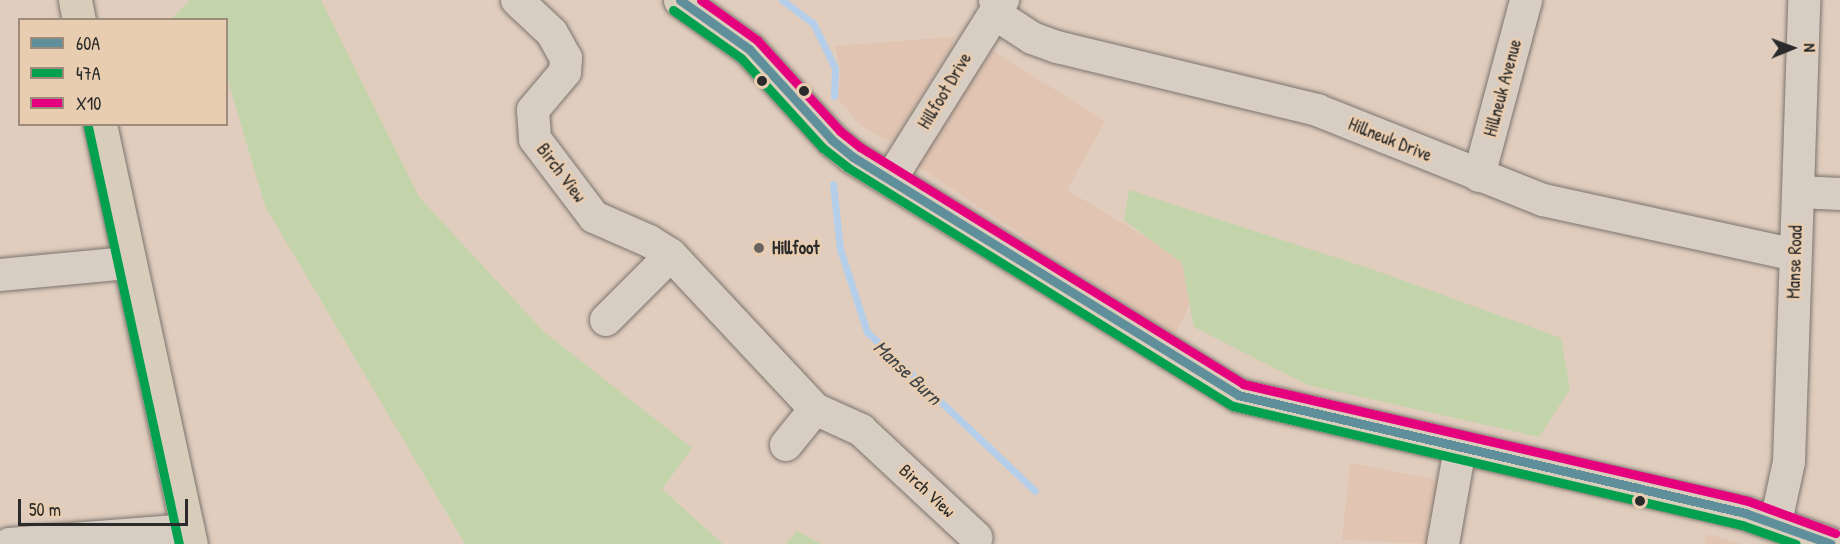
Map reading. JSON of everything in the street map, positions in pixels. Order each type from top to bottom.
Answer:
[{"type":"main road","points":[[75,0],[78,18]]},
{"type":"main road","points":[[691,4],[749,49],[832,140],[890,180],[1238,395],[1776,522],[1831,544]]},
{"type":"main road","points":[[100,126],[128,263],[189,537]]},
{"type":"street","name":"Birch View","points":[[517,0],[552,33],[566,58],[565,72],[533,110],[535,139],[594,217],[649,241],[671,255],[815,410],[861,430],[977,538]]},
{"type":"street","name":"Hillneuk Avenue","points":[[1479,176],[1526,0]]},
{"type":"street","name":"Manse Road","points":[[1776,522],[1789,462],[1804,0]]},
{"type":"street","name":"Hillneuk Drive","points":[[998,2],[1003,19],[1032,38],[1057,47],[1317,110],[1543,200],[1795,255]]},
{"type":"street","name":"Hillfoot Drive","points":[[890,180],[998,2]]},
{"type":"street","points":[[1798,192],[1840,194]]},
{"type":"street","points":[[606,320],[671,255]]},
{"type":"street","points":[[0,275],[128,263]]},
{"type":"street","points":[[786,445],[815,410]]},
{"type":"street","points":[[1443,544],[1460,449]]},
{"type":"street","points":[[9,544],[189,537]]},
{"type":"shaded area","points":[[954,37],[952,46],[894,140],[886,140],[861,125],[837,99],[841,73],[835,46]]},
{"type":"shaded area","points":[[993,51],[1105,121],[1067,190],[1204,272],[1175,336],[916,165],[950,109]]},
{"type":"shaded area","points":[[1350,463],[1443,481],[1436,544],[1342,540]]},
{"type":"shaded area","points":[[1707,534],[1741,544],[1705,544]]},
{"type":"green space","points":[[190,0],[321,0],[419,197],[544,332],[692,448],[662,489],[723,544],[465,544],[265,206],[228,80],[228,18],[172,18]]},
{"type":"green space","points":[[1129,190],[1377,271],[1561,338],[1570,389],[1539,437],[1308,385],[1194,327],[1182,263],[1124,220]]},
{"type":"green space","points":[[797,531],[821,544],[786,544]]},
{"type":"waterway","name":"Manse Burn","points":[[782,0],[813,23],[835,68],[834,96]]},
{"type":"waterway","name":"Manse Burn","points":[[833,184],[840,249],[867,332],[1035,491]]},
{"type":"transit line","name":"60A","points":[[680,0],[749,49],[832,140],[853,157],[1238,395],[1745,513],[1831,544]]},
{"type":"transit line","name":"X10","points":[[701,0],[757,40],[840,131],[860,147],[1243,384],[1748,501],[1835,533]]},
{"type":"transit line","name":"47A","points":[[673,10],[741,58],[823,148],[847,167],[1233,406],[1742,525],[1796,544]]},
{"type":"transit line","name":"47A","points":[[88,127],[179,544]]},
{"type":"place","name":"Hillfoot","points":[[759,248]]}]
